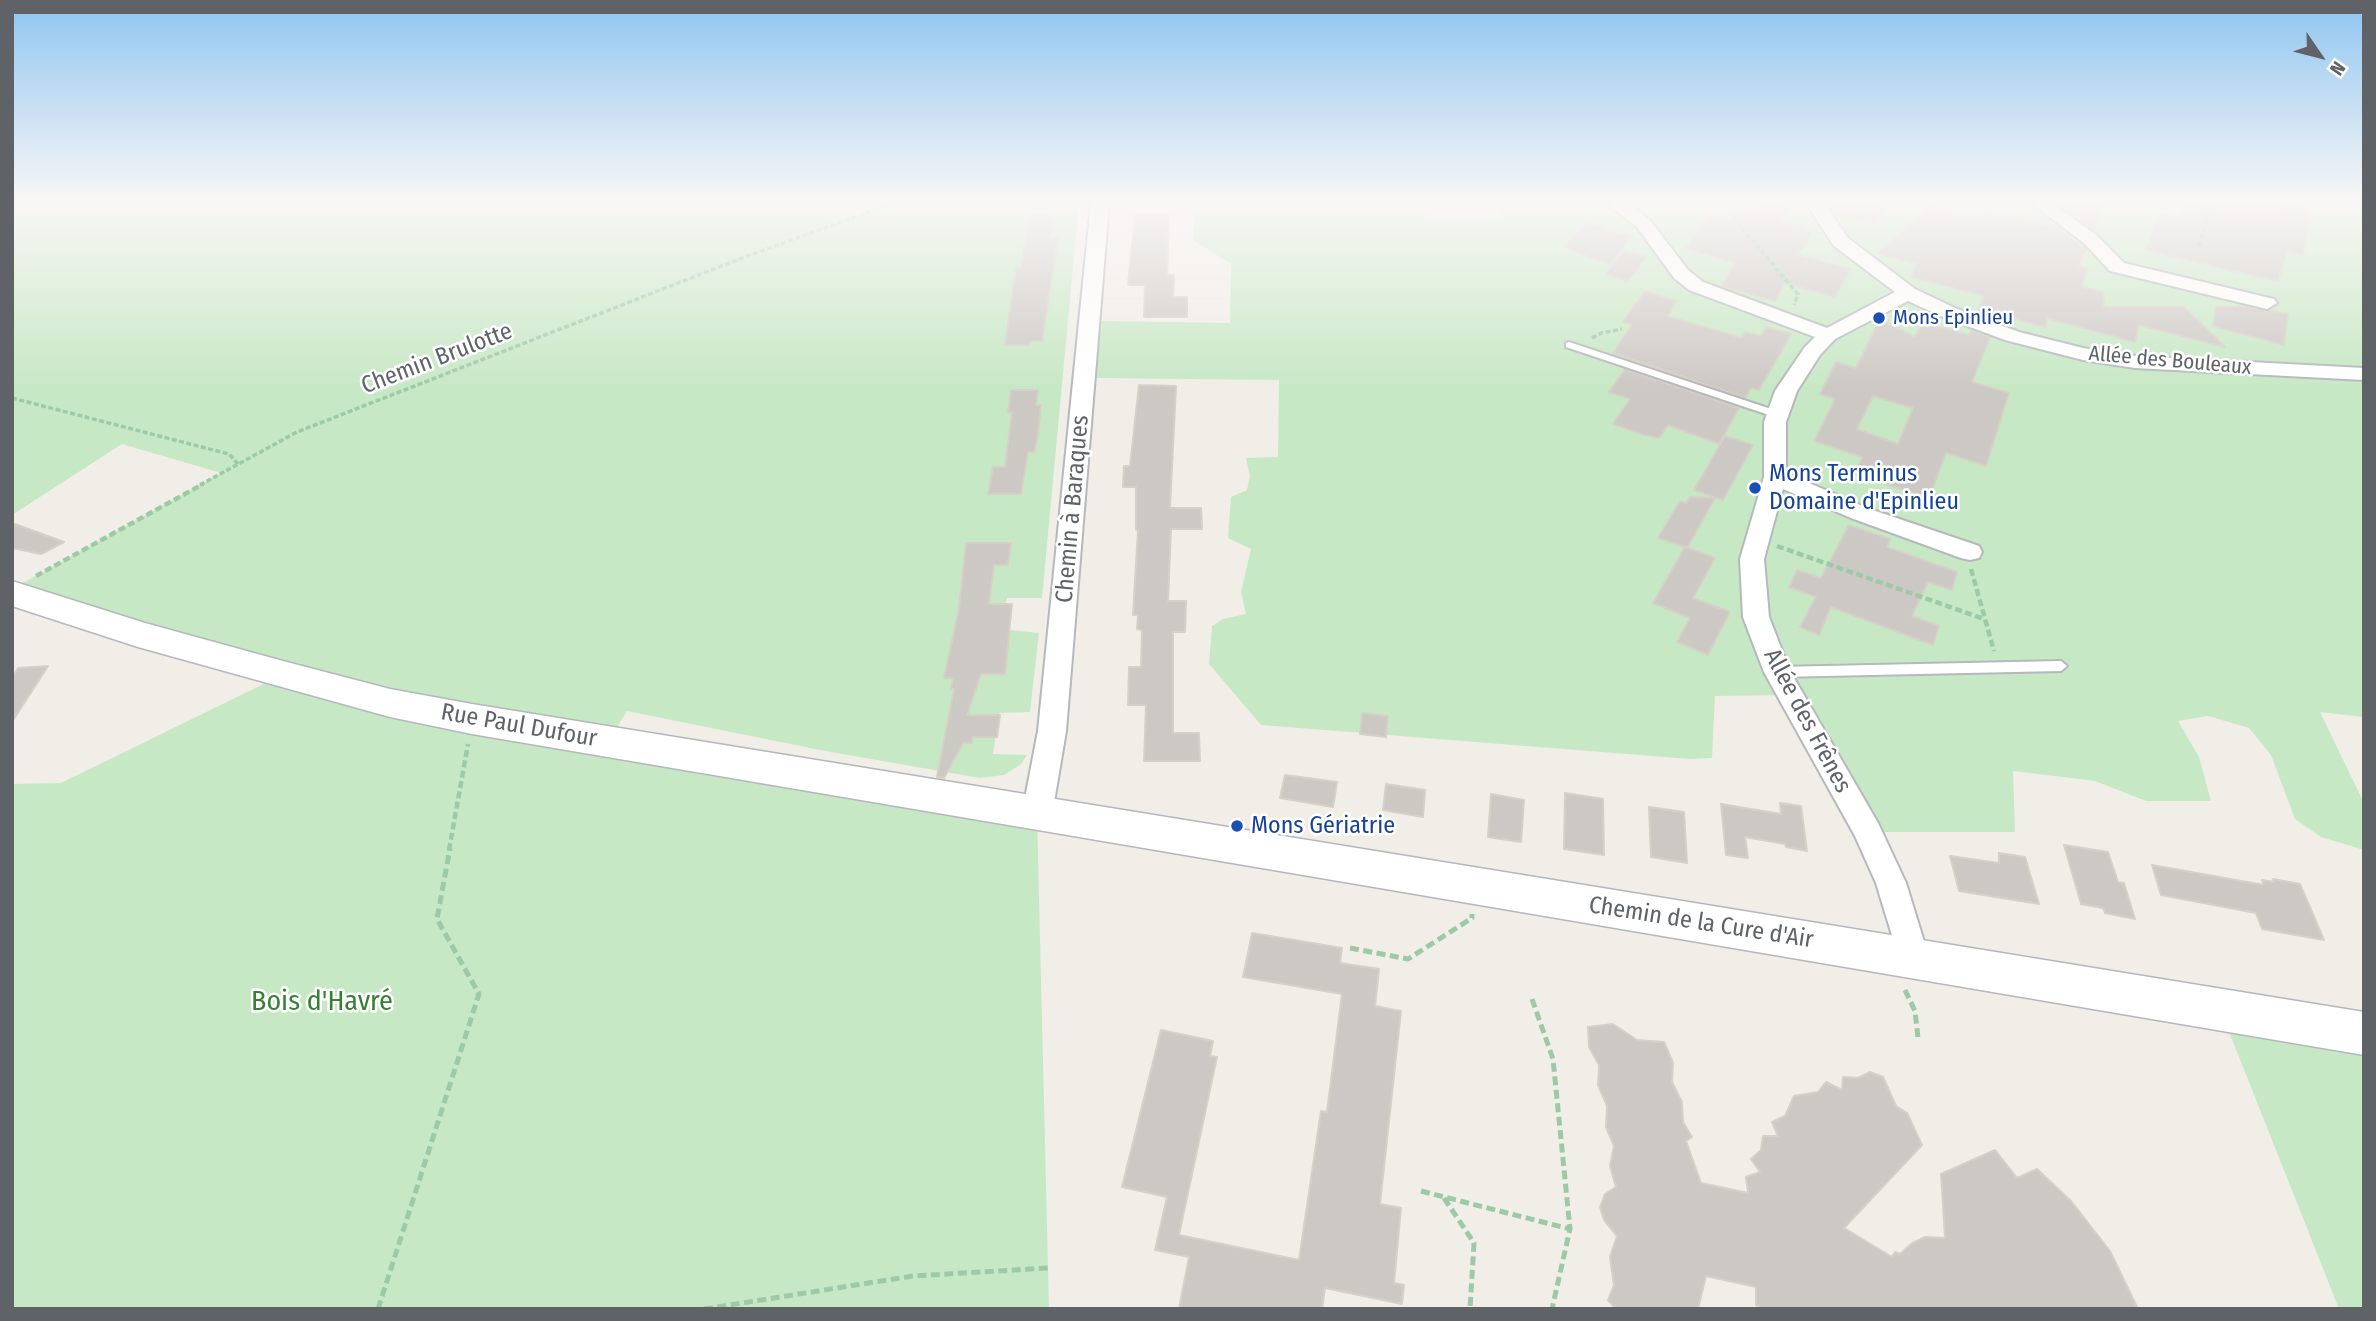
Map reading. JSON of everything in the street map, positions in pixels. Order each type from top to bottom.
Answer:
[{"type":"street","name":"Chemin à Baraques","points":[[1037,814],[1052,731],[1094,265]]},
{"type":"street","points":[[1674,265],[1696,286],[1828,335]]},
{"type":"street","name":"Allée des Bouleaux","points":[[1871,265],[1908,293],[2001,333],[2095,356],[2161,365],[2364,374]]},
{"type":"street","points":[[2115,265],[2267,303]]},
{"type":"street","points":[[1776,414],[1793,378],[1812,351],[1828,335],[1908,293]]},
{"type":"street","name":"Allée des Frênes","points":[[1776,414],[1775,477],[1752,559],[1756,617],[1777,672],[1868,832],[1891,883],[1893,955]]},
{"type":"street","points":[[1775,477],[1859,513],[1968,551]]},
{"type":"street","name":"Rue Paul Dufour","points":[[21,586],[127,631],[390,703],[1037,814]]},
{"type":"street","name":"Chemin de la Cure d'Air","points":[[1037,814],[2364,1034]]},
{"type":"lane","points":[[1569,345],[1776,414]]},
{"type":"lane","points":[[1777,672],[2060,666]]},
{"type":"path","name":"Chemin Brulotte","points":[[21,586],[297,432],[725,265]]},
{"type":"path","points":[[1773,265],[1798,294],[1786,320]]},
{"type":"path","points":[[12,398],[229,454],[238,464]]},
{"type":"path","points":[[1757,539],[1984,619]]},
{"type":"path","points":[[1968,551],[1999,667]]},
{"type":"path","points":[[378,1309],[479,994],[437,919],[472,719]]},
{"type":"path","points":[[1350,948],[1408,959],[1472,918],[1470,885]]},
{"type":"path","points":[[1893,955],[1915,1011],[1918,1038]]},
{"type":"path","points":[[1532,999],[1553,1059],[1570,1229],[1552,1309]]},
{"type":"path","points":[[1421,1191],[1570,1229]]},
{"type":"path","points":[[1443,1197],[1474,1243],[1470,1309]]},
{"type":"path","points":[[704,1309],[913,1276],[1048,1268]]},
{"type":"green space","name":"Bois d'Havré","points":[[12,265],[1073,265],[1042,598],[1007,598],[1003,619],[983,627],[1039,633],[1030,712],[999,713],[993,754],[1027,755],[1021,764],[1004,775],[980,778],[825,751],[627,711],[608,742],[1037,814],[1049,1309],[12,1309],[12,784],[61,783],[282,675],[12,589],[221,473],[122,444],[12,515]]},
{"type":"green space","points":[[1231,265],[2364,265],[2364,717],[2320,712],[2364,803],[2364,850],[2321,837],[2295,819],[2271,755],[2249,728],[2208,716],[2178,721],[2199,757],[2211,801],[2146,801],[2095,781],[2013,771],[2015,832],[1868,832],[1790,695],[1715,696],[1712,758],[1690,759],[1261,725],[1209,664],[1212,626],[1223,619],[1246,614],[1241,592],[1251,549],[1228,538],[1231,497],[1247,490],[1250,476],[1246,458],[1278,457],[1279,380],[1095,378],[1102,321],[1230,323]]},
{"type":"green space","points":[[2220,1009],[2364,1034],[2364,1309],[2339,1309]]},
{"type":"building","points":[[1022,265],[1054,265],[1042,341],[1030,341],[1029,345],[1005,345],[1016,268],[1021,268]]},
{"type":"building","points":[[1130,265],[1167,265],[1167,275],[1174,275],[1173,297],[1187,297],[1187,317],[1144,317],[1145,285],[1128,285]]},
{"type":"building","points":[[1613,265],[1640,265],[1628,281],[1606,274]]},
{"type":"building","points":[[1735,265],[1834,265],[1850,269],[1835,297],[1785,283],[1775,301],[1721,286]]},
{"type":"building","points":[[1917,265],[2080,265],[2087,269],[2082,287],[2103,292],[2104,307],[2184,307],[2225,347],[2139,325],[2135,342],[2047,318],[2045,327],[1999,314],[1996,321],[1977,314],[1984,296],[1911,277]]},
{"type":"building","points":[[2208,265],[2283,265],[2278,281]]},
{"type":"building","points":[[1645,291],[1677,301],[1667,316],[1742,338],[1745,332],[1761,336],[1766,327],[1791,334],[1759,390],[1751,388],[1745,398],[1613,353],[1632,325],[1623,322]]},
{"type":"building","points":[[2216,307],[2248,307],[2288,314],[2284,345],[2213,326]]},
{"type":"building","points":[[1880,319],[1915,337],[1922,322],[1969,335],[1971,330],[1990,337],[1972,382],[2009,393],[1986,466],[1946,453],[1929,498],[1855,474],[1862,457],[1814,441],[1835,399],[1820,394],[1836,362],[1856,368]],"holes":[[[1873,396],[1913,408],[1898,444],[1857,429]]]},
{"type":"building","points":[[1625,369],[1739,408],[1719,444],[1668,425],[1659,438],[1644,435],[1613,424],[1630,399],[1609,392]]},
{"type":"building","points":[[1139,385],[1176,386],[1170,508],[1201,508],[1202,529],[1171,529],[1168,601],[1186,601],[1185,632],[1173,632],[1173,733],[1199,733],[1200,761],[1144,761],[1146,705],[1128,705],[1129,667],[1141,667],[1142,630],[1137,629],[1138,615],[1133,615],[1138,530],[1136,487],[1123,487],[1124,466],[1130,466]]},
{"type":"building","points":[[1011,390],[1038,390],[1036,405],[1041,405],[1038,434],[1034,452],[1028,452],[1021,494],[988,494],[993,467],[1005,467],[1012,412],[1008,412]]},
{"type":"building","points":[[1725,436],[1753,445],[1723,500],[1694,490]]},
{"type":"building","points":[[1690,497],[1715,498],[1687,548],[1658,538],[1680,501],[1686,503]]},
{"type":"building","points":[[12,523],[64,542],[41,554],[12,548]]},
{"type":"building","points":[[1849,525],[1890,539],[1887,547],[1957,572],[1952,590],[1928,582],[1912,616],[1939,626],[1933,645],[1831,607],[1819,635],[1800,627],[1816,597],[1789,587],[1797,570],[1821,578]]},
{"type":"building","points":[[966,543],[1011,543],[1008,565],[994,565],[989,604],[1012,604],[1005,674],[981,674],[967,715],[1000,715],[997,737],[973,737],[972,743],[963,743],[944,778],[937,777],[954,689],[951,689],[953,678],[944,678],[959,608]]},
{"type":"building","points":[[1685,547],[1715,558],[1693,598],[1730,612],[1708,655],[1677,642],[1690,618],[1653,603]]},
{"type":"building","points":[[48,666],[12,722],[12,678],[18,668]]},
{"type":"building","points":[[1362,713],[1388,716],[1386,737],[1360,734]]},
{"type":"building","points":[[1285,775],[1337,782],[1333,807],[1280,798]]},
{"type":"building","points":[[1386,784],[1425,790],[1423,817],[1383,810]]},
{"type":"building","points":[[1565,793],[1603,799],[1604,855],[1564,849]]},
{"type":"building","points":[[1491,794],[1524,800],[1521,842],[1488,837]]},
{"type":"building","points":[[1780,803],[1801,806],[1807,851],[1745,837],[1748,858],[1726,855],[1721,804],[1781,814]]},
{"type":"building","points":[[1649,807],[1684,812],[1687,863],[1651,857]]},
{"type":"building","points":[[2064,845],[2108,852],[2118,882],[2124,883],[2135,919],[2105,913],[2103,908],[2081,904]]},
{"type":"building","points":[[1999,853],[2025,857],[2039,904],[1959,891],[1950,856],[1999,863]]},
{"type":"building","points":[[2152,865],[2264,885],[2262,880],[2274,882],[2273,879],[2300,884],[2324,940],[2262,929],[2256,913],[2161,895]]},
{"type":"building","points":[[1252,933],[1342,948],[1340,963],[1379,969],[1375,1006],[1401,1011],[1380,1204],[1401,1208],[1394,1283],[1404,1285],[1402,1304],[1325,1288],[1322,1309],[1179,1309],[1189,1257],[1155,1250],[1167,1197],[1122,1187],[1161,1030],[1213,1041],[1210,1056],[1217,1057],[1179,1235],[1299,1260],[1321,1111],[1327,1112],[1342,994],[1243,977]]},
{"type":"building","points":[[1613,1024],[1637,1040],[1664,1042],[1673,1063],[1672,1082],[1682,1102],[1683,1122],[1692,1137],[1686,1141],[1701,1183],[1748,1193],[1746,1177],[1760,1172],[1751,1159],[1761,1150],[1763,1136],[1778,1136],[1772,1122],[1785,1116],[1794,1096],[1818,1092],[1826,1082],[1842,1090],[1843,1077],[1858,1078],[1870,1072],[1883,1077],[1896,1106],[1907,1113],[1922,1145],[1844,1228],[1892,1257],[1895,1252],[1900,1254],[1925,1237],[1945,1238],[1941,1174],[1995,1150],[2017,1178],[2037,1169],[2071,1201],[2110,1251],[2138,1309],[1764,1309],[1756,1305],[1756,1287],[1706,1276],[1698,1309],[1616,1309],[1608,1300],[1614,1285],[1610,1257],[1617,1236],[1604,1220],[1600,1207],[1605,1194],[1616,1187],[1610,1166],[1614,1146],[1606,1127],[1607,1106],[1598,1085],[1599,1065],[1589,1047],[1588,1027]]},
{"type":"place","name":"Mons Epinlieu","points":[[1879,318]]},
{"type":"place","name":"Mons Terminus Domaine d'Epinlieu","points":[[1755,488]]},
{"type":"place","name":"Mons Gériatrie","points":[[1237,826]]}]
